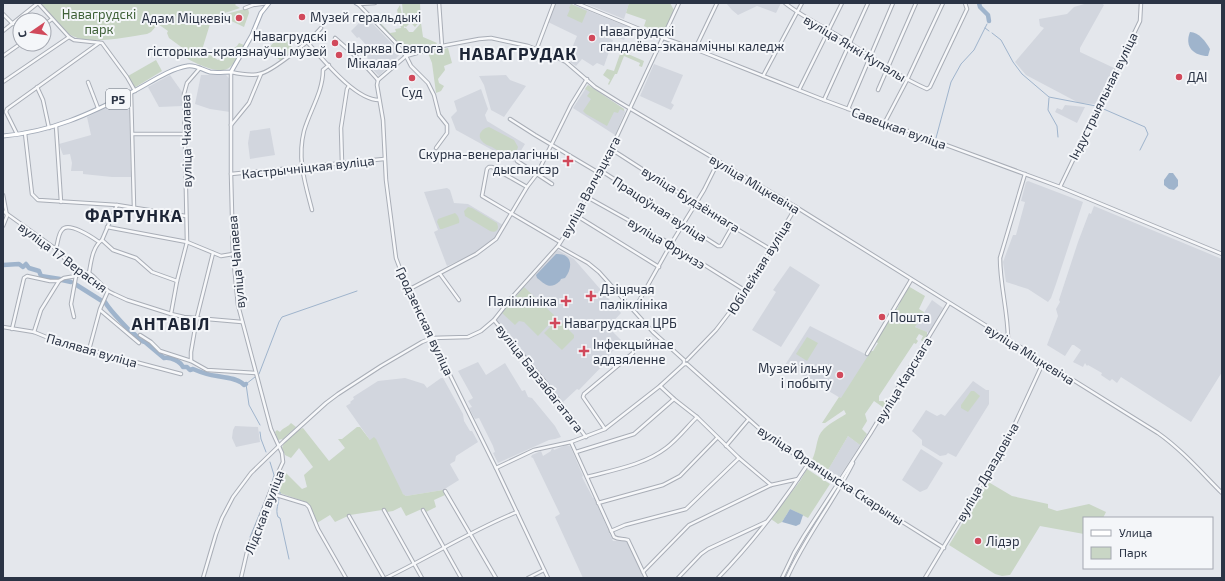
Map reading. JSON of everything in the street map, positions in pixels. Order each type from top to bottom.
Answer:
[{"type":"main road","points":[[231,72],[252,35],[261,13],[268,3]]},
{"type":"main road","name":"Р5","points":[[3,136],[17,135],[72,121],[178,69],[192,65],[210,72],[231,72]]},
{"type":"street","points":[[27,12],[38,3],[46,12]]},
{"type":"street","points":[[245,8],[253,5],[268,3]]},
{"type":"street","points":[[357,3],[375,3]]},
{"type":"street","points":[[357,3],[406,56],[411,66],[428,83],[434,95],[439,115],[447,126],[447,133],[436,148]]},
{"type":"street","points":[[439,3],[442,46]]},
{"type":"street","points":[[537,48],[554,3]]},
{"type":"street","name":"Савецкая вуліца","points":[[576,3],[824,100],[1060,187],[1222,254]]},
{"type":"street","name":"вуліца Валчэцкага","points":[[203,578],[220,523],[233,497],[251,473],[279,446],[338,394],[422,342],[432,338],[468,337],[481,332],[494,320],[513,296],[558,246],[577,216],[631,109],[662,37],[666,32],[679,3]]},
{"type":"street","points":[[695,49],[718,3]]},
{"type":"street","name":"вуліца Янкі Купалы","points":[[785,3],[797,13],[850,43],[907,80],[928,89],[967,9],[965,3]]},
{"type":"street","points":[[763,76],[802,3]]},
{"type":"street","points":[[799,90],[842,3]]},
{"type":"street","points":[[824,100],[868,3]]},
{"type":"street","points":[[848,109],[893,3]]},
{"type":"street","points":[[878,90],[889,68],[916,3]]},
{"type":"street","points":[[885,122],[907,80],[943,3]]},
{"type":"street","name":"Індустрыяльная вуліца","points":[[1060,187],[1140,21],[1141,3]]},
{"type":"street","points":[[3,14],[12,23]]},
{"type":"street","points":[[52,19],[69,37],[74,40],[102,43],[127,77],[135,91]]},
{"type":"street","points":[[3,31],[12,25]]},
{"type":"street","points":[[231,72],[239,74],[261,74],[295,52],[308,42],[321,28]]},
{"type":"street","points":[[3,82],[69,37]]},
{"type":"street","points":[[335,38],[360,60],[378,80],[406,56]]},
{"type":"street","name":"вуліца Міцкевіча","points":[[406,56],[442,46],[491,38],[537,48],[566,62],[595,87],[718,162],[796,207],[1171,442],[1222,493]]},
{"type":"street","points":[[308,42],[349,86],[368,98],[379,100]]},
{"type":"street","points":[[17,135],[6,112],[7,109],[99,43]]},
{"type":"street","points":[[3,56],[12,50]]},
{"type":"street","points":[[312,210],[300,158],[305,131],[323,84],[323,70],[329,65]]},
{"type":"street","name":"вуліца Чкалава","points":[[171,314],[177,281],[187,242],[185,88],[192,76],[200,68]]},
{"type":"street","name":"вуліца Чапаева","points":[[231,72],[233,254],[238,305],[271,429],[279,446]]},
{"type":"street","points":[[231,124],[249,103],[261,74]]},
{"type":"street","points":[[408,290],[476,254],[496,239],[537,174],[571,105],[587,79]]},
{"type":"street","name":"Гродзенская вуліца","points":[[378,80],[377,85],[384,134],[384,159],[396,258],[408,290],[496,468],[548,578]]},
{"type":"street","points":[[88,82],[98,108]]},
{"type":"street","points":[[342,163],[341,128],[347,90],[349,86]]},
{"type":"street","points":[[37,87],[43,100],[49,128]]},
{"type":"street","points":[[131,93],[134,207]]},
{"type":"street","name":"Працоўная вуліца","points":[[510,119],[551,145],[599,171],[718,246],[721,246],[733,225]]},
{"type":"street","points":[[56,126],[61,202]]},
{"type":"street","points":[[24,133],[32,194],[38,200],[117,205],[186,216]]},
{"type":"street","points":[[133,134],[185,134]]},
{"type":"street","name":"вуліца Будзённага","points":[[611,149],[696,202],[707,211],[733,225],[770,249]]},
{"type":"street","name":"Кастрычніцкая вуліца","points":[[231,174],[384,159]]},
{"type":"street","points":[[518,161],[552,184]]},
{"type":"street","points":[[634,310],[671,244],[704,190],[718,162]]},
{"type":"street","points":[[528,187],[492,167],[489,167],[487,169],[482,196],[560,242]]},
{"type":"street","points":[[1008,340],[1000,258],[1025,174]]},
{"type":"street","points":[[3,195],[4,212],[7,216],[3,226]]},
{"type":"street","name":"вуліца Фрунзэ","points":[[587,197],[671,244],[746,291]]},
{"type":"street","points":[[89,273],[93,255],[117,205]]},
{"type":"street","name":"Юбілейная вуліца","points":[[685,360],[716,330],[746,291],[796,207]]},
{"type":"street","name":"вуліца 17 Верасня","points":[[4,212],[56,249],[65,259],[82,273],[89,273],[108,291],[127,300],[184,317],[242,322]]},
{"type":"street","points":[[577,216],[659,267]]},
{"type":"street","points":[[56,249],[61,231],[66,227],[84,232],[113,250],[136,258],[152,272],[177,281]]},
{"type":"street","points":[[107,227],[187,242],[221,256],[233,254]]},
{"type":"street","points":[[496,468],[534,450],[571,442],[605,429],[686,364],[685,360],[654,332],[599,272],[588,263],[558,246]]},
{"type":"street","points":[[191,362],[191,352],[197,318],[214,253]]},
{"type":"street","points":[[12,329],[24,278],[27,276],[50,282],[59,281],[82,273]]},
{"type":"street","points":[[440,274],[459,300]]},
{"type":"street","points":[[74,317],[71,304],[76,276]]},
{"type":"street","points":[[867,354],[911,280]]},
{"type":"street","points":[[34,332],[41,310],[59,281]]},
{"type":"street","points":[[89,350],[100,309],[108,291]]},
{"type":"street","name":"вуліца Карскага","points":[[787,578],[802,547],[842,485],[857,456],[949,303]]},
{"type":"street","points":[[100,309],[139,344]]},
{"type":"street","name":"вуліца Барзабагатага","points":[[494,320],[549,387],[586,437]]},
{"type":"street","name":"Палявая вуліца","points":[[3,327],[34,332],[56,341],[181,374]]},
{"type":"street","name":"Палявая вуліца","points":[[140,335],[151,342],[160,351],[191,362],[206,370],[256,373]]},
{"type":"street","points":[[605,429],[583,397],[584,394],[633,353]]},
{"type":"street","name":"вуліца Драздовіча","points":[[925,578],[1007,441],[1043,362]]},
{"type":"street","name":"вуліца Францыска Скарыны","points":[[686,364],[772,440],[944,548]]},
{"type":"street","points":[[660,386],[697,417],[717,438],[771,485]]},
{"type":"street","points":[[576,452],[634,434],[674,399]]},
{"type":"street","points":[[587,477],[633,464],[667,448],[697,417]]},
{"type":"street","points":[[726,446],[748,420]]},
{"type":"street","points":[[598,503],[664,485],[674,480],[680,476],[717,438]]},
{"type":"street","points":[[571,442],[614,537],[618,540],[628,540],[646,578]]},
{"type":"street","name":"Лідская вуліца","points":[[241,578],[248,552],[283,462],[279,446]]},
{"type":"street","name":"вуліца Карскага","points":[[782,578],[797,547],[838,482],[857,456]]},
{"type":"street","points":[[611,531],[686,509],[739,458]]},
{"type":"street","points":[[718,578],[767,522],[808,464]]},
{"type":"street","points":[[643,572],[689,525],[771,485],[798,479]]},
{"type":"street","points":[[445,491],[496,578]]},
{"type":"street","points":[[270,493],[306,504],[318,529],[346,578]]},
{"type":"street","points":[[384,510],[422,578]]},
{"type":"street","points":[[423,510],[461,578]]},
{"type":"street","points":[[349,516],[385,578],[415,564],[494,521],[517,512]]},
{"type":"street","points":[[678,578],[701,554],[767,522]]},
{"type":"street","points":[[528,578],[544,570]]},
{"type":"shaded area","name":"Навагрудскі гандлёва-эканамічны каледж","points":[[555,3],[569,3],[631,28],[624,40],[605,32],[604,36],[613,40],[604,66],[597,63],[593,66],[582,59],[576,66],[567,60],[577,36],[548,22]]},
{"type":"shaded area","points":[[584,3],[629,3],[624,19]]},
{"type":"shaded area","points":[[726,3],[781,3],[776,13],[757,6],[738,15]]},
{"type":"shaded area","points":[[1088,3],[1101,3],[1104,5],[1080,48],[1080,52],[1114,68],[1095,104],[1079,103],[1026,75],[1015,62],[1044,28],[1040,26],[1039,19],[1067,14],[1074,7]]},
{"type":"shaded area","points":[[369,20],[401,53],[379,76],[365,61],[368,58],[362,52],[367,46],[351,31],[361,21]]},
{"type":"shaded area","points":[[654,64],[683,75],[671,103],[674,105],[671,110],[640,96]]},
{"type":"shaded area","points":[[170,75],[182,92],[182,106],[159,107],[148,87]]},
{"type":"shaded area","points":[[201,75],[226,75],[228,77],[230,80],[230,112],[210,109],[195,104]]},
{"type":"shaded area","points":[[506,75],[510,80],[526,86],[504,117],[491,110],[484,85],[479,76]]},
{"type":"shaded area","points":[[588,85],[624,109],[625,112],[615,135],[573,108]]},
{"type":"shaded area","points":[[481,89],[488,109],[485,115],[487,121],[525,144],[514,162],[456,130],[451,117],[457,111],[454,101]]},
{"type":"shaded area","points":[[124,99],[129,100],[131,177],[112,177],[83,174],[83,171],[71,171],[72,163],[70,154],[63,155],[59,144],[91,135],[87,117]]},
{"type":"shaded area","points":[[1065,105],[1085,107],[1077,123],[1055,112],[1057,108],[1062,110]]},
{"type":"shaded area","points":[[270,128],[275,155],[250,159],[248,143],[250,131]]},
{"type":"shaded area","points":[[1028,181],[1083,202],[1056,284],[1048,302],[1028,289],[1006,282],[1003,262],[1013,235],[1016,235],[1025,202],[1021,201],[1026,182]]},
{"type":"shaded area","points":[[447,188],[450,190],[454,203],[468,204],[503,225],[494,240],[478,252],[447,266],[434,232],[438,230],[424,192]]},
{"type":"shaded area","points":[[1094,206],[1222,259],[1222,372],[1191,422],[1121,377],[1117,383],[1112,379],[1110,381],[1101,375],[1102,373],[1088,365],[1087,366],[1085,363],[1083,367],[1073,362],[1081,350],[1074,345],[1072,345],[1065,356],[1047,345],[1058,316],[1056,309],[1060,302],[1059,300],[1078,242],[1089,213],[1091,214]]},
{"type":"shaded area","name":"Навагрудская ЦРБ","points":[[558,250],[574,259],[621,313],[608,327],[622,341],[609,355],[611,357],[579,390],[577,389],[563,402],[495,320]]},
{"type":"shaded area","points":[[790,266],[820,285],[781,347],[752,330],[776,292],[773,290]]},
{"type":"shaded area","points":[[932,300],[943,308],[929,333],[915,327]]},
{"type":"shaded area","points":[[810,326],[869,356],[842,399],[785,365]]},
{"type":"shaded area","points":[[478,362],[486,375],[505,363],[522,391],[525,390],[528,397],[532,398],[555,426],[561,437],[549,440],[498,463],[493,453],[495,452],[493,446],[479,418],[475,419],[469,408],[472,407],[468,401],[473,398],[458,371]]},
{"type":"shaded area","points":[[405,378],[424,384],[427,388],[443,378],[463,414],[464,421],[478,442],[456,456],[455,461],[450,464],[459,480],[443,490],[406,496],[403,494],[370,440],[346,406],[351,403],[350,402],[354,399],[353,397],[378,381]]},
{"type":"shaded area","points":[[973,381],[986,390],[989,390],[989,404],[956,457],[948,453],[940,456],[922,445],[922,440],[912,431],[926,410],[937,416],[941,414],[945,416]]},
{"type":"shaded area","points":[[235,426],[258,427],[260,442],[236,447],[232,438]]},
{"type":"shaded area","points":[[848,436],[860,445],[839,477],[828,470]]},
{"type":"shaded area","points":[[566,445],[570,446],[583,476],[582,477],[594,498],[613,541],[628,541],[644,578],[583,578],[555,517],[560,514],[533,458],[531,457],[532,455],[541,451],[543,456],[553,448],[554,450]]},
{"type":"shaded area","points":[[921,449],[943,463],[927,489],[920,492],[902,480]]},
{"type":"green space","name":"Навагрудскі парк","points":[[40,3],[237,3],[235,5],[240,8],[222,14],[210,24],[202,50],[218,60],[239,43],[244,45],[236,60],[230,67],[225,70],[212,69],[198,64],[180,54],[184,49],[169,38],[167,33],[168,31],[158,24],[151,32],[147,34],[107,40],[76,38],[69,34],[52,16],[52,12],[48,12]]},
{"type":"green space","points":[[402,3],[420,3],[421,20],[415,27],[412,24],[409,24],[406,27],[404,26],[404,28],[406,28],[409,32],[413,32],[421,23],[423,37],[437,43],[435,46],[410,50],[403,48],[376,20],[377,19],[390,33],[396,32],[395,29],[401,28],[397,10],[400,5],[404,24]]},
{"type":"green space","points":[[629,3],[670,3],[674,10],[665,31],[659,33],[644,26],[646,20],[626,13]]},
{"type":"green space","points":[[571,4],[587,11],[582,23],[567,16]]},
{"type":"green space","points":[[248,8],[249,13],[244,27],[223,17],[223,15]]},
{"type":"green space","points":[[285,38],[294,50],[285,57],[282,55],[283,51],[272,47],[272,50],[279,57],[282,56],[284,58],[281,61],[267,50],[274,42],[276,43],[279,39]]},
{"type":"green space","points":[[448,48],[452,63],[444,66],[445,70],[438,79],[439,83],[444,86],[441,91],[436,93],[432,63],[428,53]]},
{"type":"green space","points":[[621,51],[644,61],[642,67],[639,66],[640,63],[624,56],[617,74],[615,74],[609,85],[610,80],[603,75],[607,69],[614,71]]},
{"type":"green space","points":[[156,60],[162,71],[134,88],[128,76]]},
{"type":"green space","points":[[588,85],[624,109],[624,111],[620,109],[618,113],[614,112],[607,126],[583,111],[591,99],[587,96],[590,92],[585,89]]},
{"type":"green space","points":[[489,127],[514,140],[518,147],[516,152],[510,155],[506,154],[484,143],[480,138],[480,134],[483,130]]},
{"type":"green space","points":[[468,207],[497,223],[497,231],[491,232],[465,216],[464,211]]},
{"type":"green space","points":[[455,213],[459,223],[440,229],[437,222],[438,219]]},
{"type":"green space","points":[[908,286],[925,296],[919,309],[924,312],[924,314],[915,327],[927,332],[927,337],[923,342],[921,340],[923,336],[919,334],[916,339],[918,341],[916,344],[914,343],[879,396],[879,401],[886,401],[887,403],[884,408],[874,401],[865,414],[867,421],[862,429],[867,434],[860,445],[848,436],[828,470],[812,460],[818,439],[821,432],[827,426],[846,414],[844,410],[825,423],[822,423],[839,397],[841,398],[871,351],[873,351],[878,343],[876,342],[895,309],[897,309],[900,303],[899,302]]},
{"type":"green space","points":[[524,287],[554,315],[553,320],[538,336],[524,322],[519,321],[515,325],[502,313]]},
{"type":"green space","points":[[558,319],[574,335],[574,338],[562,350],[544,333]]},
{"type":"green space","points":[[807,337],[818,343],[807,361],[796,354]]},
{"type":"green space","points":[[971,391],[974,391],[980,396],[968,412],[961,408],[961,405]]},
{"type":"green space","points":[[291,423],[296,427],[283,439],[278,440],[275,432],[277,430],[280,432]]},
{"type":"green space","points":[[357,427],[360,427],[370,440],[374,437],[376,439],[403,494],[406,496],[443,490],[445,495],[434,500],[436,507],[426,512],[424,508],[406,516],[401,507],[387,512],[385,509],[350,515],[335,522],[330,515],[317,523],[310,506],[306,502],[274,491],[283,470],[302,489],[307,487],[304,475],[313,467],[299,448],[291,458],[285,455],[282,448],[284,443],[300,429],[303,428],[329,461],[345,448],[338,439],[342,439]]},
{"type":"green space","points":[[807,469],[830,484],[808,518],[790,509],[782,522],[778,524],[771,519],[800,481]]},
{"type":"green space","points":[[985,480],[1012,496],[1048,504],[1048,508],[1057,511],[1089,504],[1106,512],[1104,517],[1083,517],[1083,534],[1040,526],[1010,575],[1002,576],[995,574],[949,545],[970,511],[968,510]]},
{"type":"water","points":[[1190,32],[1193,32],[1202,38],[1206,43],[1210,49],[1208,56],[1198,54],[1189,46],[1188,37]]},
{"type":"water","points":[[1169,173],[1173,173],[1178,180],[1178,186],[1174,190],[1169,189],[1164,185],[1164,180]]},
{"type":"water","points":[[556,254],[566,256],[570,262],[568,274],[557,284],[548,286],[537,278],[536,275]]},
{"type":"water","points":[[790,509],[803,515],[800,524],[796,526],[782,522]]},
{"type":"waterway","points":[[979,3],[980,7],[988,15],[989,21]]},
{"type":"waterway","points":[[936,138],[951,82],[961,64],[974,50],[987,24]]},
{"type":"waterway","points":[[985,28],[989,31]]},
{"type":"waterway","points":[[992,33],[1001,40],[1013,62],[1022,74],[1049,97],[1096,106]]},
{"type":"waterway","points":[[1049,98],[1048,110],[1057,126],[1058,137]]},
{"type":"waterway","points":[[1099,107],[1145,127],[1148,134],[1140,150]]},
{"type":"waterway","points":[[915,140],[921,143]]},
{"type":"waterway","points":[[925,144],[934,145]]},
{"type":"waterway","points":[[3,265],[19,264],[23,267],[26,264],[29,268],[39,271],[41,276],[60,279]]},
{"type":"waterway","points":[[62,280],[71,282]]},
{"type":"waterway","points":[[75,284],[102,301]]},
{"type":"waterway","points":[[259,374],[282,317],[357,291]]},
{"type":"waterway","points":[[105,302],[139,340],[145,342],[164,358],[175,360],[183,367],[187,367],[190,370],[193,369],[239,381],[244,385],[246,384]]},
{"type":"waterway","points":[[255,377],[246,384],[249,405],[260,425]]},
{"type":"waterway","points":[[260,432],[266,452]]},
{"type":"waterway","points":[[270,462],[274,475],[271,486]]},
{"type":"waterway","points":[[250,537],[271,486]]},
{"type":"waterway","points":[[276,489],[280,492],[280,494]]},
{"type":"waterway","points":[[279,497],[277,514],[280,518],[289,559]]},
{"type":"place","name":"Музей геральдыкі","points":[[302,17]]},
{"type":"place","name":"Адам Міцкевіч","points":[[239,18]]},
{"type":"place","name":"Навагрудскі гандлёва-эканамічны каледж","points":[[592,38]]},
{"type":"place","name":"Навагрудскі гісторыка-краязнаўчы музей","points":[[335,43]]},
{"type":"place","name":"Царква Святога Мікалая","points":[[339,55]]},
{"type":"place","name":"ДАІ","points":[[1179,77]]},
{"type":"place","name":"Суд","points":[[412,78]]},
{"type":"place","name":"Скурна-венералагічны дыспансэр","points":[[568,161]]},
{"type":"place","name":"Дзіцячая паліклініка","points":[[591,296]]},
{"type":"place","name":"Паліклініка","points":[[566,301]]},
{"type":"place","name":"Пошта","points":[[882,317]]},
{"type":"place","name":"Навагрудская ЦРБ","points":[[555,323]]},
{"type":"place","name":"Інфекцыйнае аддзяленне","points":[[584,351]]},
{"type":"place","name":"Музей ільну і побыту","points":[[840,375]]},
{"type":"place","name":"Лідэр","points":[[978,541]]},
{"type":"district","name":"НАВАГРУДАК","points":[[518,53]]},
{"type":"district","name":"ФАРТУНКА","points":[[134,215]]},
{"type":"district","name":"АНТАВІЛ","points":[[171,323]]}]
